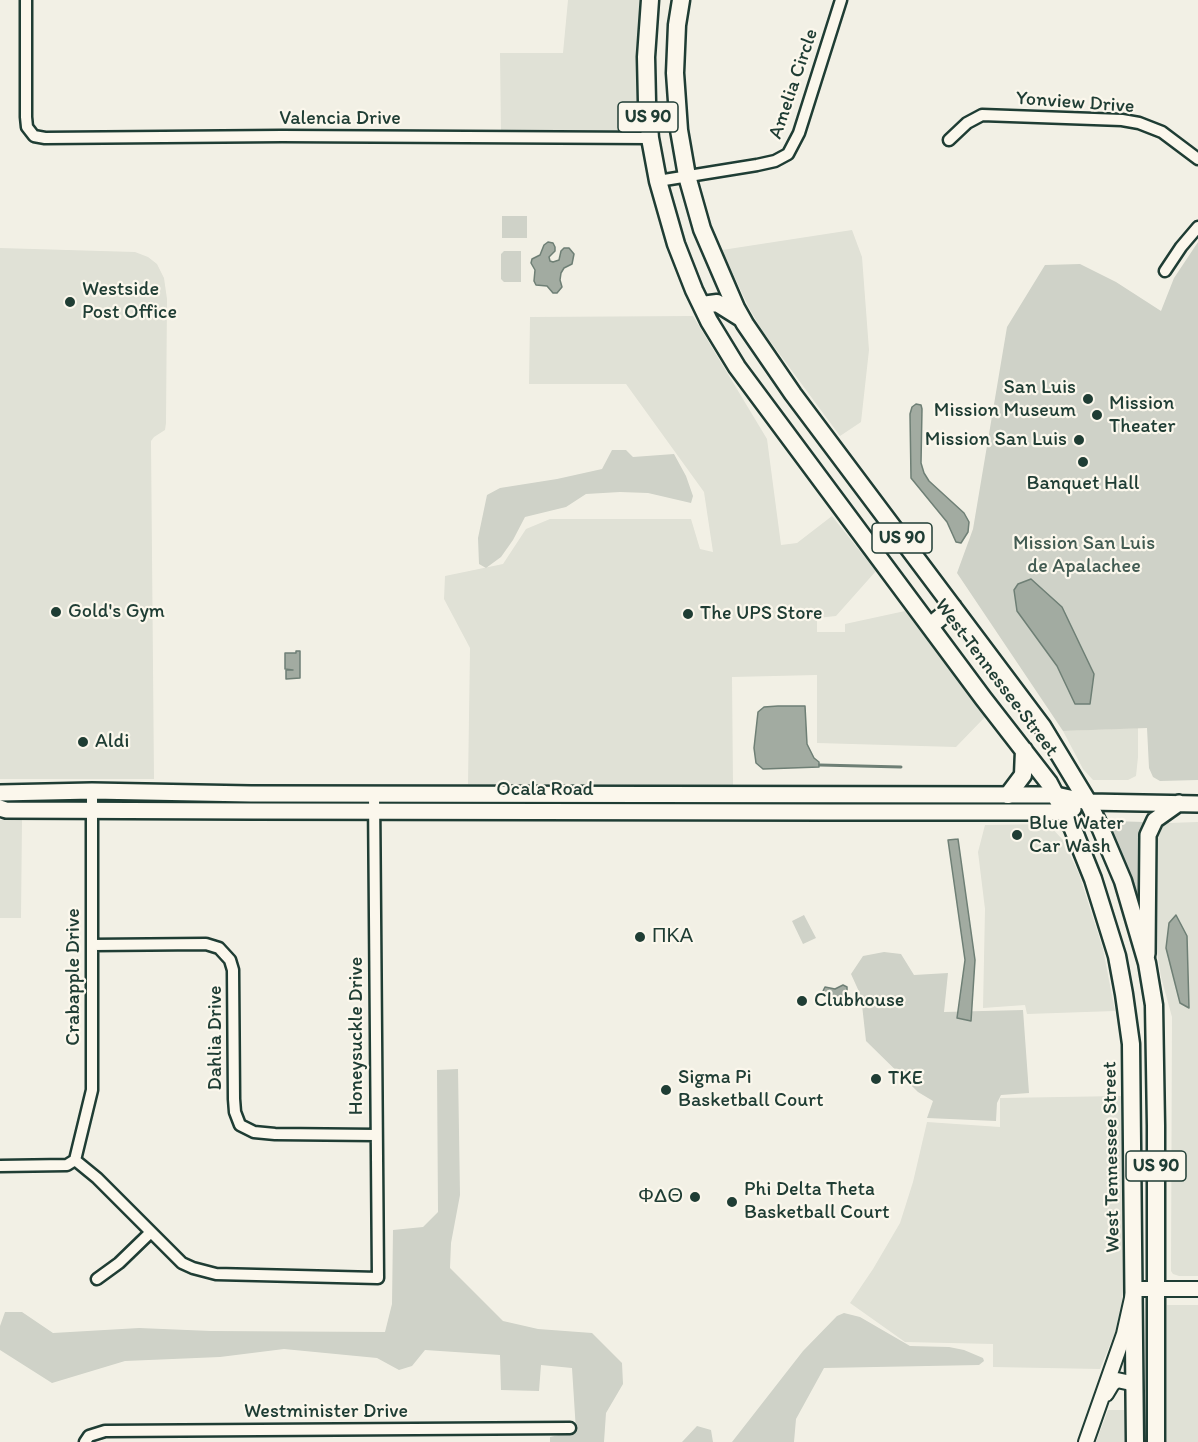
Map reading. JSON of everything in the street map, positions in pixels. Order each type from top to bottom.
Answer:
[{"type":"main road","name":"West Tennessee Street","points":[[650,0],[646,57],[650,138],[658,181],[676,244],[702,305],[737,367],[1056,795],[1084,854],[1105,914],[1124,994],[1131,1044],[1135,1442]]},
{"type":"main road","name":"West Tennessee Street","points":[[681,0],[677,25],[675,73],[687,176],[702,229],[717,267],[742,318],[793,394],[1042,726],[1088,802],[1123,881],[1147,963],[1154,1005],[1156,1042],[1156,1442]]},
{"type":"main road","points":[[702,305],[717,303],[742,318]]},
{"type":"main road","points":[[769,410],[793,394]]},
{"type":"main road","points":[[930,626],[953,607]]},
{"type":"main road","points":[[1008,795],[1023,775],[1024,750]]},
{"type":"main road","name":"Ocala Road","points":[[0,793],[92,791],[374,794],[1056,795],[1088,802],[1198,804]]},
{"type":"main road","name":"Ocala Road","points":[[0,808],[6,810],[1065,812],[1088,802]]},
{"type":"main road","points":[[1147,963],[1148,835],[1155,820],[1179,803]]},
{"type":"main road","points":[[1131,1044],[1156,1042]]},
{"type":"main road","points":[[1132,1127],[1156,1126]]},
{"type":"street","name":"Valencia Drive","points":[[26,0],[26,117],[30,133],[34,136],[45,138],[282,136],[650,138]]},
{"type":"street","name":"Amelia Circle","points":[[658,181],[757,165],[775,161],[788,154],[799,133],[841,0]]},
{"type":"street","name":"Yonview Drive","points":[[949,140],[967,123],[982,115],[1122,120],[1139,123],[1162,132],[1198,159]]},
{"type":"street","points":[[1165,271],[1198,227]]},
{"type":"street","name":"Crabapple Drive","points":[[75,1160],[92,1090],[92,791]]},
{"type":"street","name":"Honeysuckle Drive","points":[[150,1233],[182,1263],[204,1272],[378,1278],[374,794]]},
{"type":"street","points":[[934,812],[936,795]]},
{"type":"street","name":"Dahlia Drive","points":[[92,945],[206,944],[215,946],[224,952],[233,970],[234,1099],[235,1112],[240,1125],[254,1132],[275,1134],[376,1136]]},
{"type":"street","points":[[0,1166],[67,1165],[75,1160],[150,1233],[119,1263],[97,1279]]},
{"type":"street","points":[[1086,1442],[1126,1327],[1134,1289],[1198,1289]]},
{"type":"street","points":[[1099,1406],[1112,1384],[1117,1380],[1131,1383],[1135,1390]]},
{"type":"street","name":"Westminister Drive","points":[[85,1442],[89,1436],[105,1431],[570,1428]]},
{"type":"street","points":[[488,1429],[488,1442]]},
{"type":"shaded area","points":[[568,0],[641,0],[636,53],[638,126],[629,131],[501,133],[500,53],[563,53]]},
{"type":"shaded area","points":[[852,230],[862,257],[869,350],[861,422],[840,436],[761,329],[722,250]]},
{"type":"shaded area","points":[[548,242],[553,243],[555,247],[555,251],[549,257],[550,261],[559,260],[564,248],[569,248],[574,254],[572,264],[564,268],[561,273],[562,287],[557,293],[553,293],[547,286],[536,285],[534,281],[535,270],[531,263],[532,259],[540,255],[544,245]]},
{"type":"shaded area","points":[[0,248],[135,252],[148,257],[157,264],[164,278],[167,299],[166,423],[165,430],[151,441],[154,779],[0,779]]},
{"type":"shaded area","points":[[693,316],[767,439],[781,545],[797,543],[832,516],[876,571],[836,616],[817,618],[817,632],[845,632],[845,624],[905,611],[985,717],[956,747],[817,743],[817,675],[732,677],[733,785],[468,784],[470,648],[444,599],[445,576],[503,564],[526,529],[550,519],[691,519],[700,549],[713,552],[704,492],[626,384],[529,384],[530,317]]},
{"type":"shaded area","points":[[916,404],[921,405],[922,409],[921,463],[924,473],[929,481],[964,513],[969,522],[968,532],[961,543],[956,542],[947,522],[911,478],[910,414],[912,407]]},
{"type":"shaded area","points":[[1031,579],[1062,607],[1094,674],[1090,704],[1075,704],[1057,666],[1017,611],[1014,590],[1018,584]]},
{"type":"shaded area","points":[[300,651],[300,678],[286,679],[286,670],[293,670],[285,669],[285,653],[296,653]]},
{"type":"shaded area","points":[[805,706],[807,744],[814,758],[819,762],[819,767],[763,769],[756,763],[754,748],[758,712],[764,707]]},
{"type":"shaded area","points":[[1138,728],[1136,776],[1128,780],[1093,780],[1083,769],[1063,731]]},
{"type":"shaded area","points":[[0,820],[22,820],[21,918],[0,918]]},
{"type":"shaded area","points":[[1198,822],[1198,1276],[1179,1276],[1171,1271],[1172,1017],[1161,977],[1155,939],[1155,839],[1159,829],[1168,823]]},
{"type":"shaded area","points":[[1048,824],[1063,840],[1079,874],[1103,949],[1115,1011],[1027,1014],[1025,1005],[983,1008],[985,909],[978,852],[985,825]]},
{"type":"shaded area","points":[[958,839],[975,960],[971,1021],[957,1018],[965,960],[948,840]]},
{"type":"shaded area","points":[[1176,915],[1187,936],[1189,1008],[1180,1003],[1166,948],[1169,923]]},
{"type":"shaded area","points":[[843,985],[847,987],[847,991],[837,1001],[829,1000],[822,993],[825,987],[835,989]]},
{"type":"shaded area","points":[[1121,1096],[1124,1277],[1121,1318],[1100,1369],[993,1367],[993,1344],[905,1342],[850,1303],[900,1223],[913,1182],[927,1122],[1000,1127],[1000,1098]]},
{"type":"shaded area","points":[[1167,1305],[1198,1305],[1198,1442],[1167,1442]]},
{"type":"shaded area","points":[[1108,1410],[1124,1410],[1124,1442],[1096,1442]]},
{"type":"green space","points":[[502,216],[527,216],[527,238],[502,238]]},
{"type":"green space","name":"Mission San Luis de Apalachee","points":[[1198,242],[1198,780],[1160,781],[1153,777],[1149,768],[1147,728],[1063,731],[957,573],[973,529],[1007,327],[1045,265],[1080,264],[1116,282],[1161,311],[1174,278]]},
{"type":"green space","points":[[504,251],[521,251],[521,282],[504,282],[501,279],[501,254]]},
{"type":"green space","points":[[612,450],[626,450],[633,457],[674,454],[686,476],[693,496],[691,503],[648,493],[586,494],[566,507],[525,517],[501,557],[486,568],[479,564],[478,538],[487,495],[500,488],[602,469]]},
{"type":"green space","points":[[1111,821],[1148,824],[1141,912],[1108,829],[1111,828],[1108,823]]},
{"type":"green space","points":[[804,915],[816,938],[803,944],[792,921]]},
{"type":"green space","points":[[884,952],[901,954],[914,975],[948,973],[944,1012],[1023,1010],[1029,1093],[1001,1095],[997,1103],[996,1121],[927,1118],[933,1101],[918,1092],[866,1041],[861,996],[851,974],[863,956]]},
{"type":"green space","points":[[458,1069],[460,1195],[451,1243],[450,1268],[503,1321],[538,1329],[592,1333],[622,1363],[623,1384],[606,1413],[604,1442],[550,1442],[550,1437],[576,1431],[572,1368],[541,1365],[539,1391],[501,1390],[500,1355],[425,1350],[412,1366],[399,1370],[377,1358],[284,1349],[220,1357],[125,1361],[52,1383],[0,1350],[0,1326],[5,1312],[22,1312],[53,1333],[139,1328],[211,1331],[385,1332],[392,1304],[393,1230],[423,1227],[438,1212],[437,1070]]},
{"type":"green space","points":[[844,1313],[860,1317],[910,1346],[949,1347],[964,1350],[983,1358],[984,1361],[979,1365],[824,1368],[796,1419],[794,1442],[732,1442],[803,1351],[837,1316]]},
{"type":"green space","points":[[697,1426],[711,1430],[713,1442],[682,1442]]},
{"type":"waterway","points":[[820,765],[901,767]]},
{"type":"place","name":"Westside Post Office","points":[[70,302]]},
{"type":"place","name":"San Luis Mission Museum","points":[[1088,399]]},
{"type":"place","name":"Mission Theater","points":[[1097,415]]},
{"type":"place","name":"Mission San Luis","points":[[1079,440]]},
{"type":"place","name":"Banquet Hall","points":[[1083,462]]},
{"type":"place","name":"Gold's Gym","points":[[56,612]]},
{"type":"place","name":"The UPS Store","points":[[688,614]]},
{"type":"place","name":"Aldi","points":[[83,742]]},
{"type":"place","name":"Blue Water Car Wash","points":[[1017,835]]},
{"type":"place","name":"ΠΚΑ","points":[[640,937]]},
{"type":"place","name":"Clubhouse","points":[[802,1001]]},
{"type":"place","name":"TKE","points":[[876,1079]]},
{"type":"place","name":"Sigma Pi Basketball Court","points":[[666,1090]]},
{"type":"place","name":"ΦΔΘ","points":[[695,1197]]},
{"type":"place","name":"Phi Delta Theta Basketball Court","points":[[732,1202]]}]
